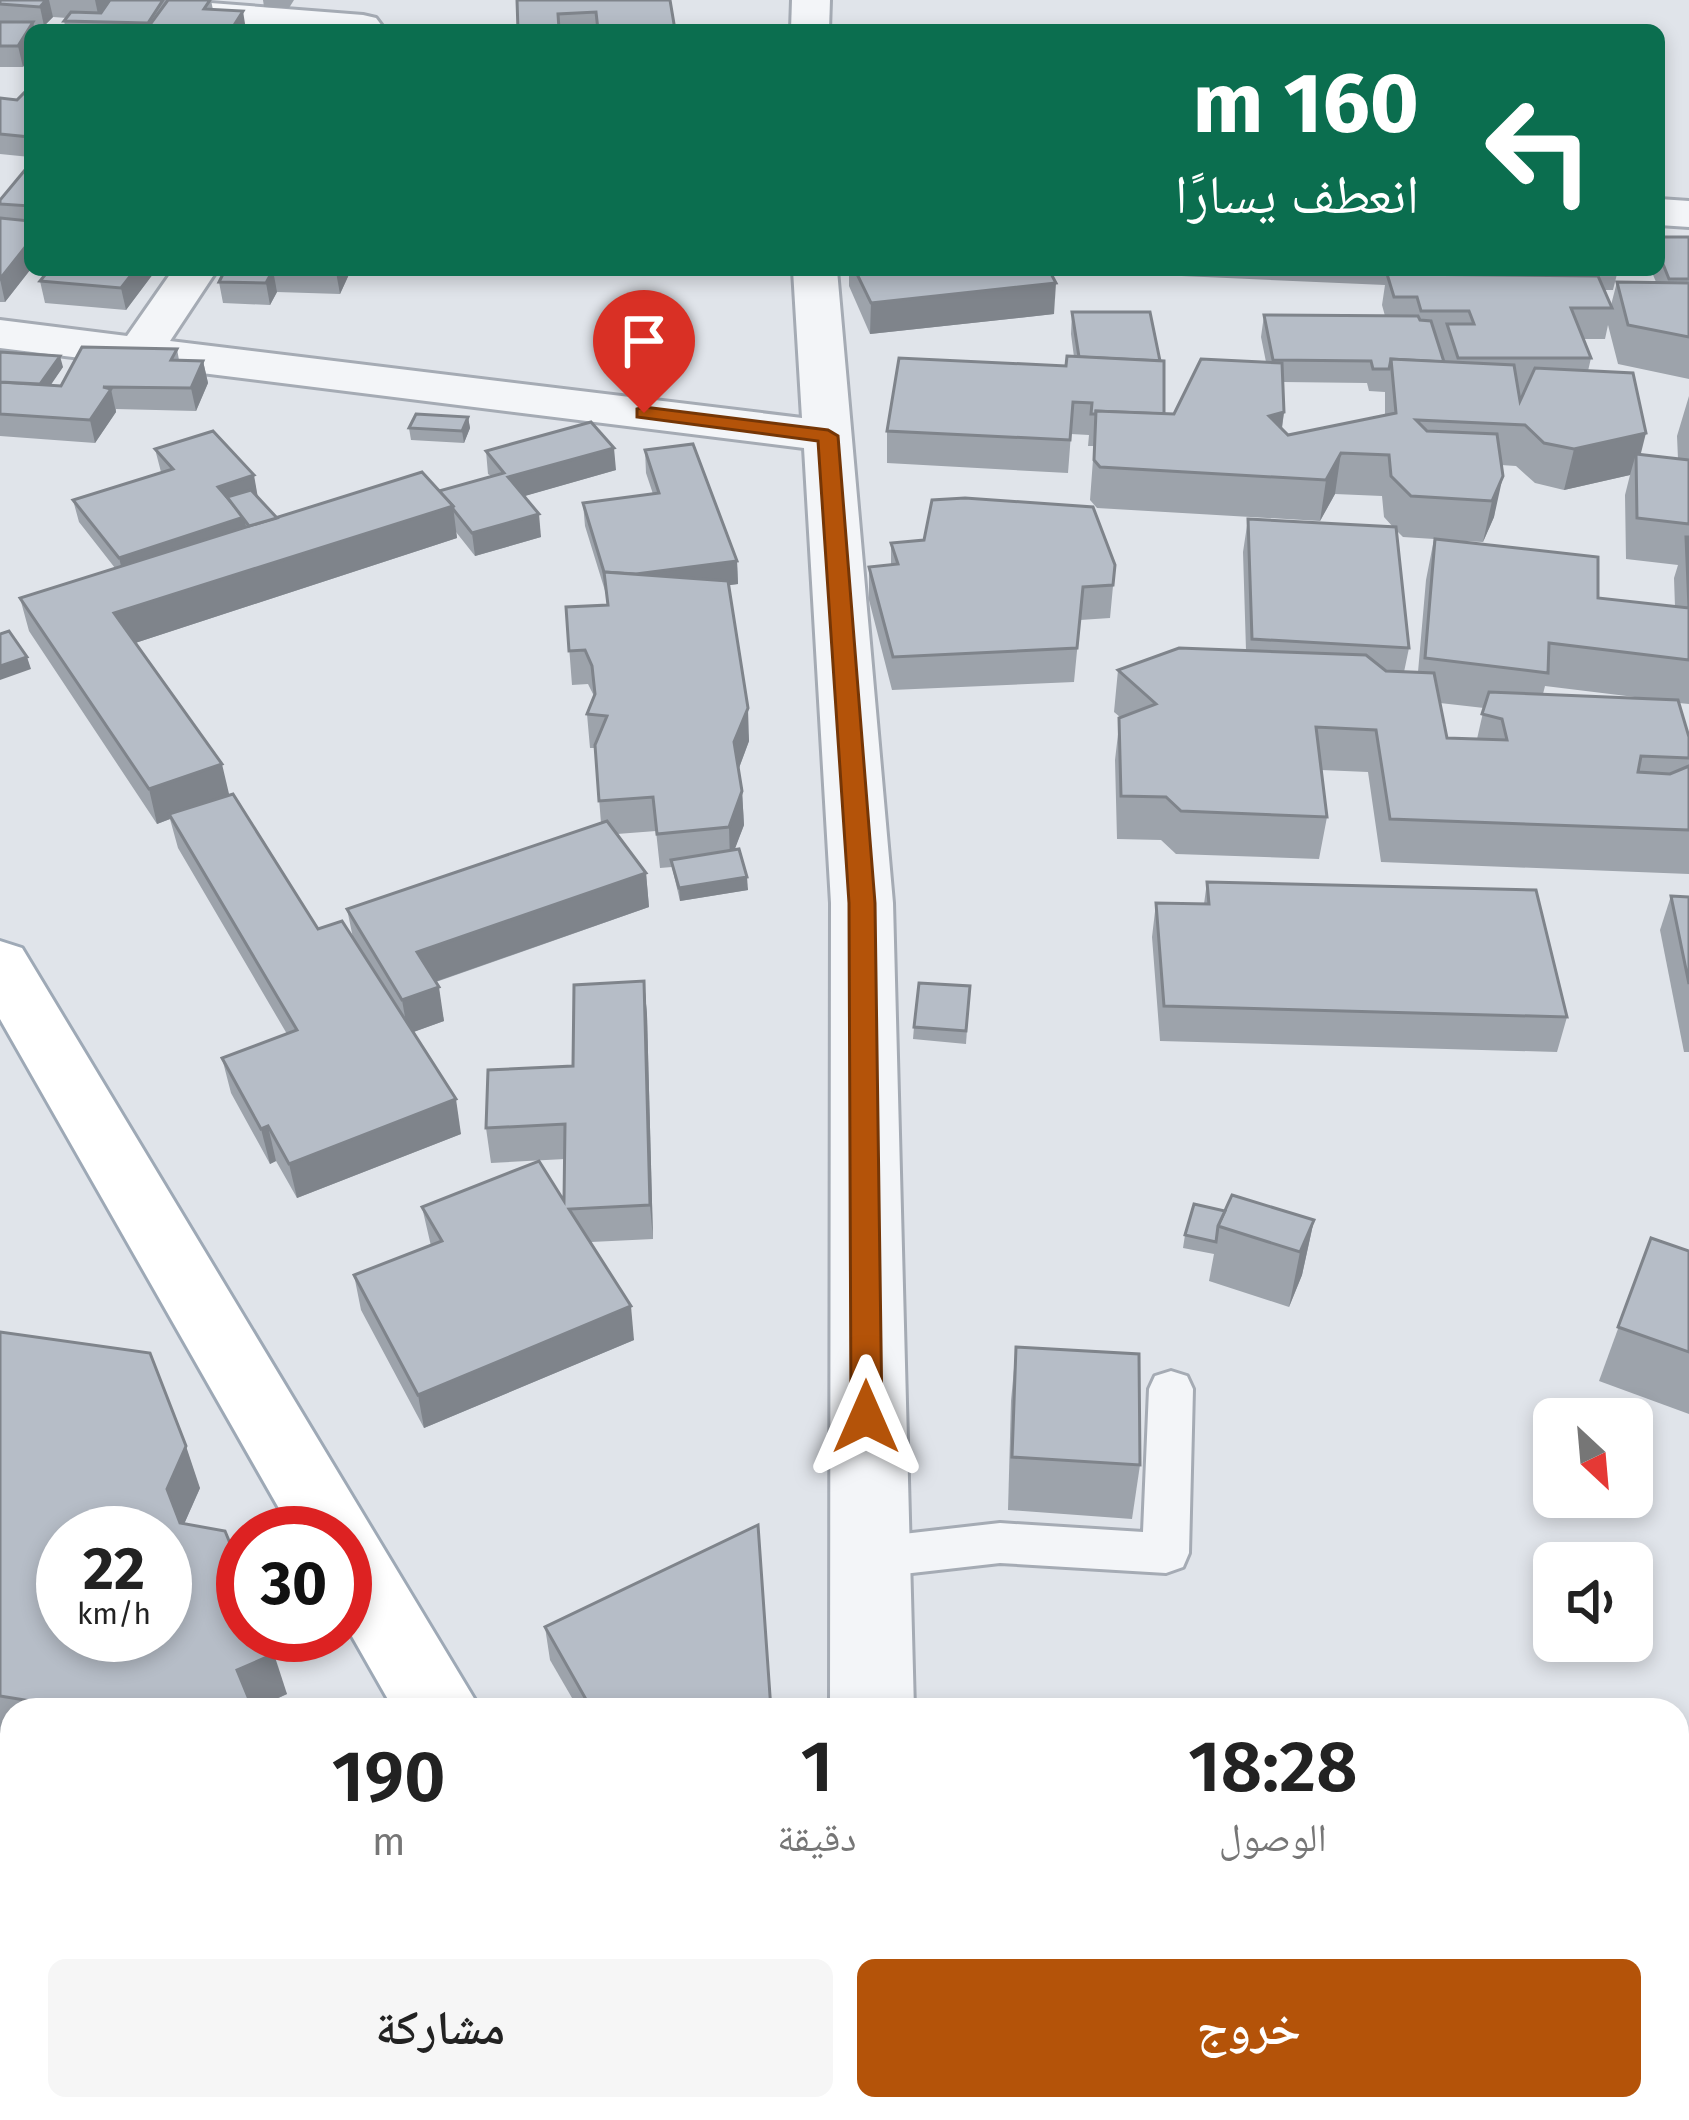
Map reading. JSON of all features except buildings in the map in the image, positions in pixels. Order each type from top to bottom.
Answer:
[{"type":"main road","points":[[0,964],[318,1506]]},
{"type":"main road","points":[[372,1597],[432,1698]]},
{"type":"street","points":[[128,8],[337,24]]},
{"type":"street","points":[[140,350],[191,276]]},
{"type":"street","points":[[815,276],[862,903],[872,1698]]},
{"type":"street","points":[[0,334],[828,436]]},
{"type":"lane","points":[[868,1558],[1000,1543],[1166,1553],[1171,1389]]},
{"type":"route","points":[[644,413],[828,436],[862,903],[866,1417]]}]
